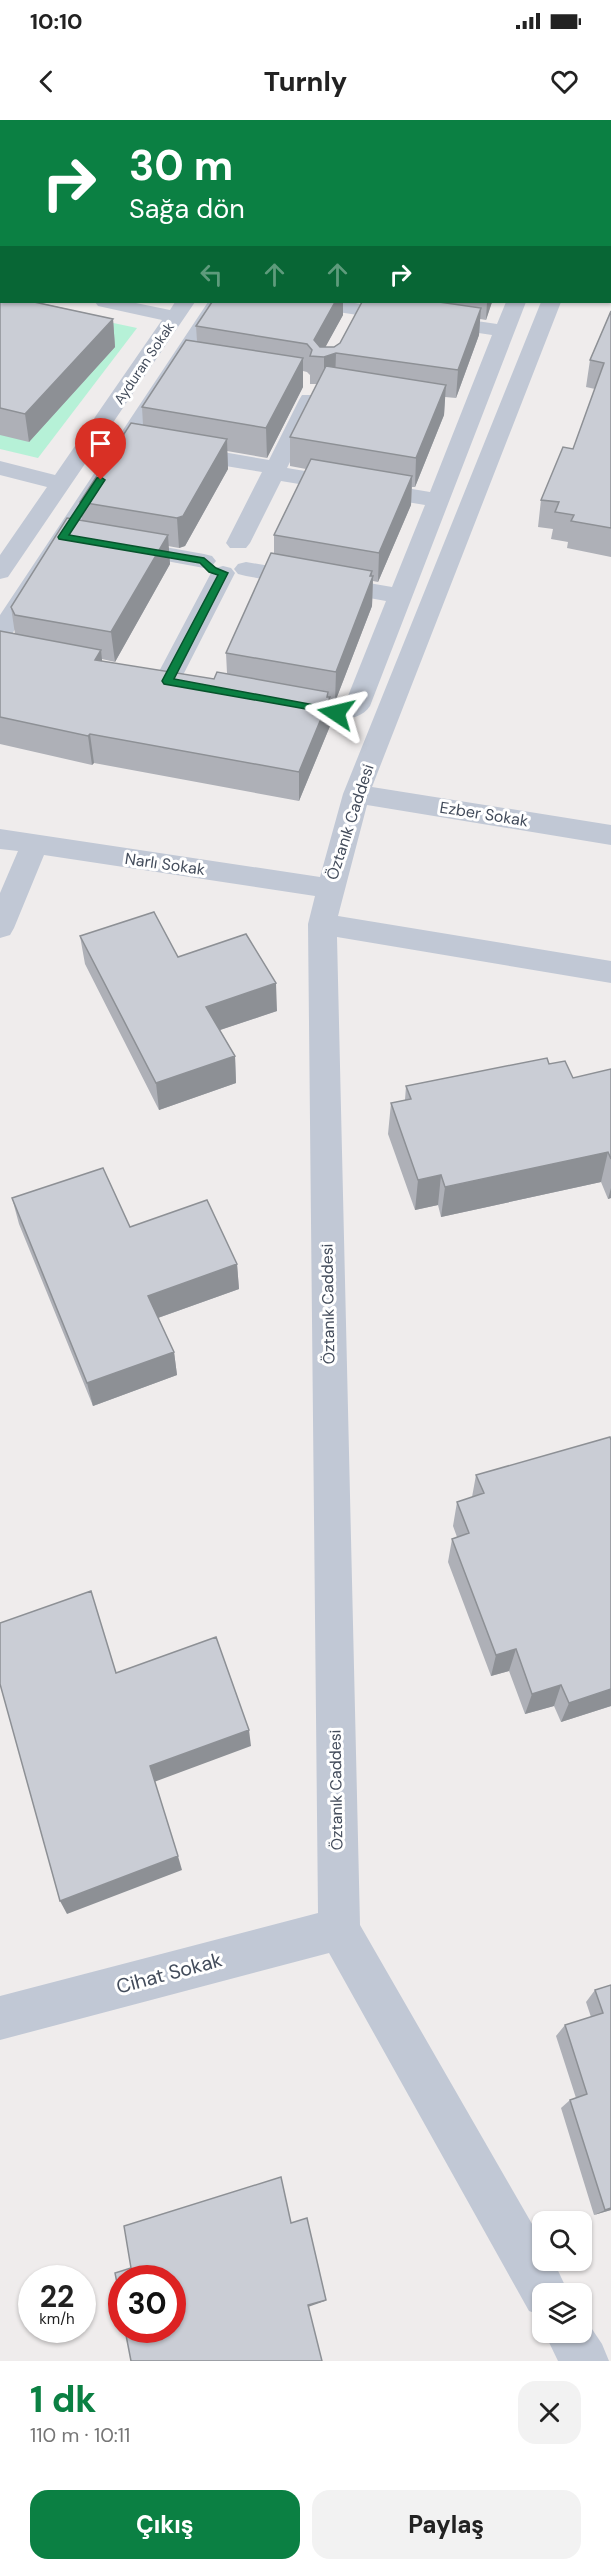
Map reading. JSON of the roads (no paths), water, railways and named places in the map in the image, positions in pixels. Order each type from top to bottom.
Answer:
[{"type":"street","points":[[116,303],[180,309]]},
{"type":"street","points":[[54,660],[9,652],[0,634],[126,442],[191,361],[218,303]]},
{"type":"street","points":[[327,303],[360,305],[504,331]]},
{"type":"street","points":[[257,698],[336,713],[357,706],[438,500],[462,408],[504,331],[516,303]]},
{"type":"street","name":"Öztanık Caddesi","points":[[540,2283],[339,1929],[322,924],[356,794],[551,303]]},
{"type":"street","points":[[347,331],[360,305]]},
{"type":"street","name":"Ayduran Sokak","points":[[0,572],[180,309]]},
{"type":"street","points":[[238,543],[314,389]]},
{"type":"street","points":[[126,442],[438,500]]},
{"type":"street","points":[[0,468],[62,484]]},
{"type":"street","points":[[63,537],[86,541]]},
{"type":"street","points":[[238,543],[255,554],[254,563],[224,568],[207,550],[213,546],[238,543]]},
{"type":"street","points":[[110,544],[224,568],[400,596]]},
{"type":"street","points":[[167,681],[224,568]]},
{"type":"street","name":"Ezber Sokak","points":[[356,794],[611,835]]},
{"type":"street","name":"Narlı Sokak","points":[[0,839],[330,888]]},
{"type":"street","points":[[0,928],[34,845]]},
{"type":"street","points":[[322,924],[611,972]]},
{"type":"street","name":"Cihat Sokak","points":[[0,2018],[339,1929]]},
{"type":"street","points":[[574,2343],[585,2361]]}]
